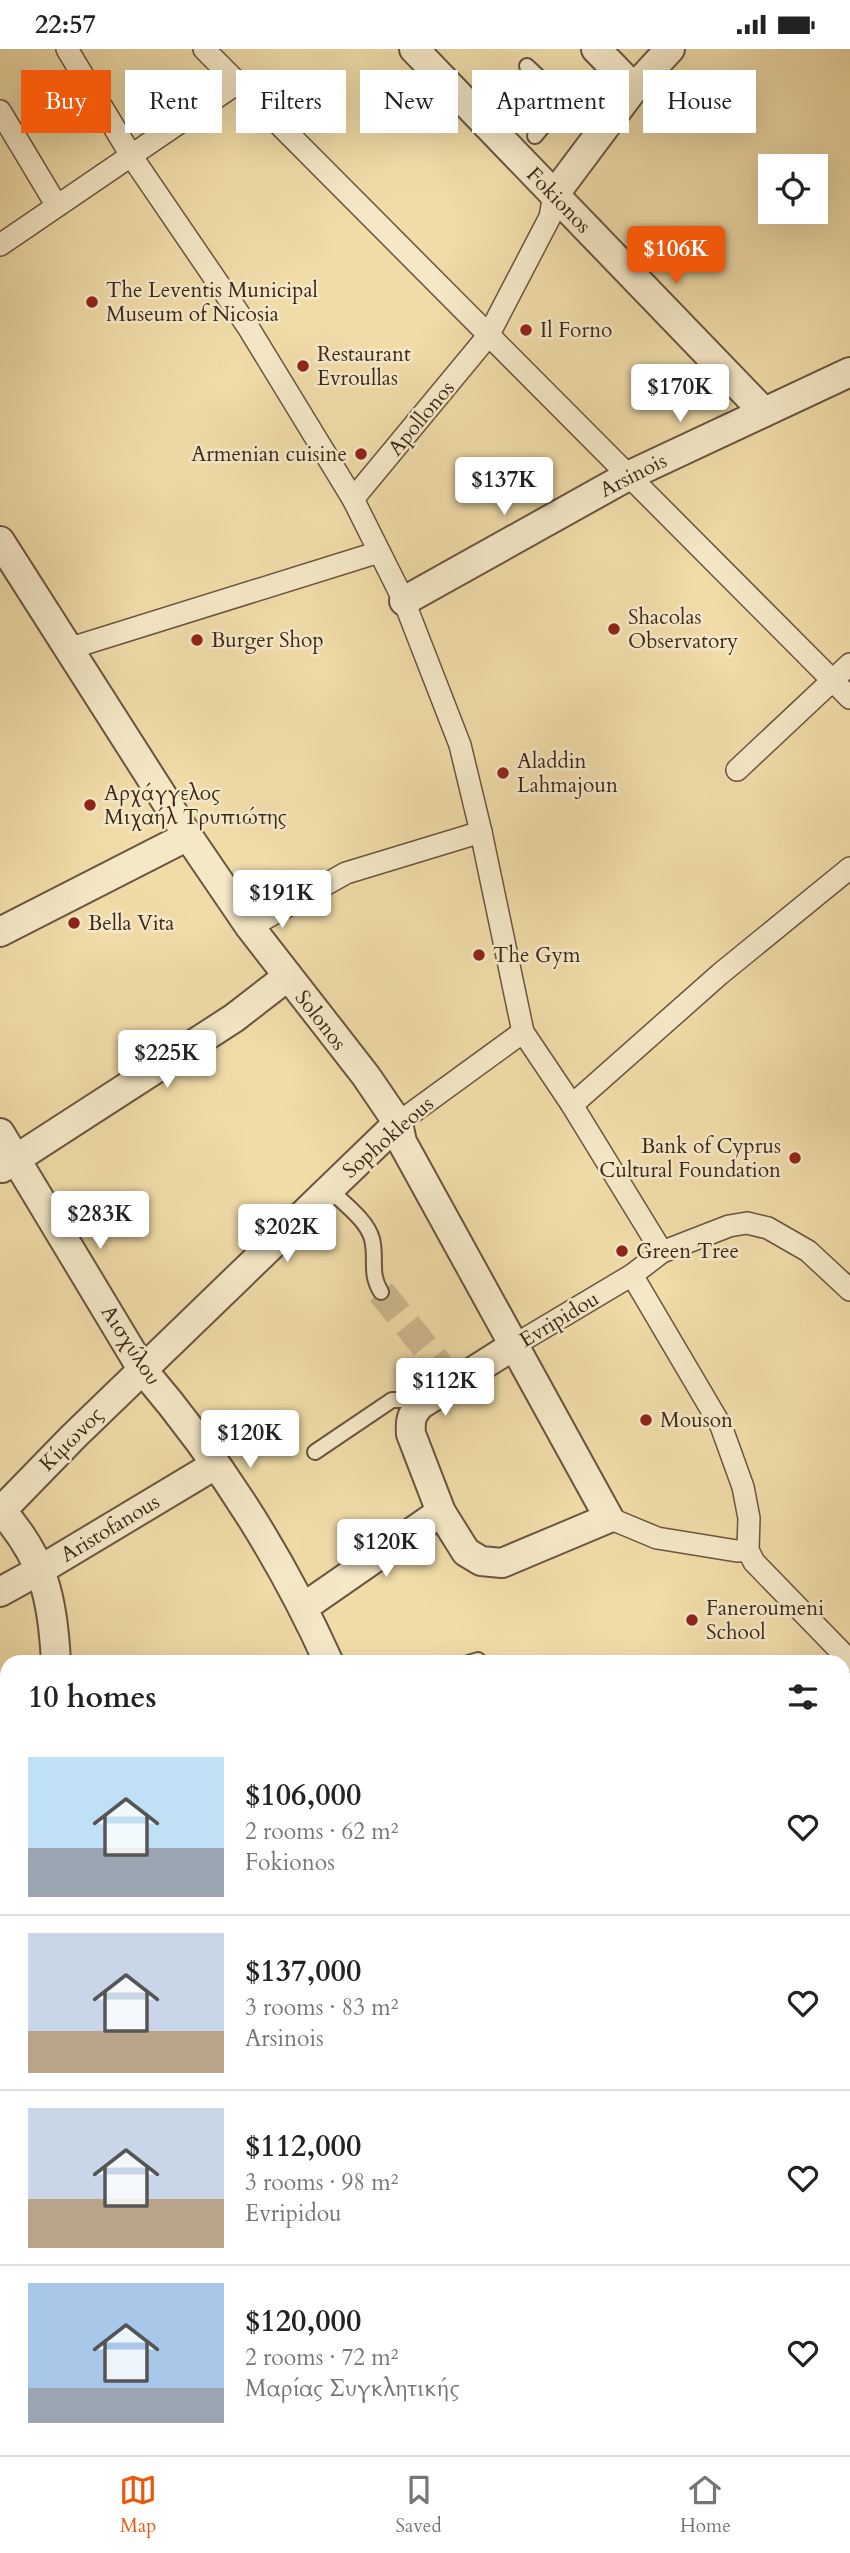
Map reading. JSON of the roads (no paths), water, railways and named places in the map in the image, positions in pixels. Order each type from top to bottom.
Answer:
[{"type":"street","points":[[67,49],[132,157],[248,327],[353,499],[404,601],[460,745],[523,1032],[572,1105],[662,1252]]},
{"type":"street","points":[[204,49],[236,79]]},
{"type":"street","name":"Fokionos","points":[[414,49],[759,413]]},
{"type":"street","points":[[596,49],[634,88]]},
{"type":"street","points":[[629,95],[670,49]]},
{"type":"street","points":[[0,245],[236,84]]},
{"type":"street","points":[[0,111],[57,206]]},
{"type":"street","points":[[289,133],[488,337],[850,698]]},
{"type":"street","points":[[554,195],[600,133]]},
{"type":"street","name":"Apollonos","points":[[353,499],[488,337],[550,217],[554,195]]},
{"type":"street","name":"Arsinois","points":[[404,601],[628,476],[850,372]]},
{"type":"street","name":"Solonos","points":[[0,541],[71,648],[188,836],[250,927],[366,1076],[398,1123],[402,1142],[609,1518]]},
{"type":"street","points":[[71,648],[379,552]]},
{"type":"street","points":[[737,770],[850,664]]},
{"type":"street","points":[[250,927],[346,873],[481,832]]},
{"type":"street","points":[[0,932],[188,836]]},
{"type":"street","points":[[572,1105],[720,974],[850,868]]},
{"type":"street","points":[[8,1164],[234,1018],[287,977]]},
{"type":"street","name":"Sophokleous","points":[[142,1370],[398,1123],[523,1032]]},
{"type":"street","name":"Αισχύλου","points":[[0,1133],[8,1164],[142,1370],[166,1397],[215,1465],[249,1501],[304,1607],[325,1655]]},
{"type":"street","name":"Evripidou","points":[[420,1405],[450,1377],[513,1346],[632,1275],[662,1252],[729,1226],[747,1223],[768,1229],[808,1251],[850,1290]]},
{"type":"street","points":[[632,1275],[721,1426],[743,1487],[749,1518],[748,1550],[754,1562],[844,1655]]},
{"type":"street","name":"Κίμωνος","points":[[1,1510],[142,1370]]},
{"type":"street","points":[[420,1405],[410,1421],[411,1434],[441,1512],[466,1552],[481,1561],[502,1563],[609,1518],[657,1538],[737,1551],[748,1550]]},
{"type":"street","name":"Aristofanous","points":[[0,1592],[215,1465]]},
{"type":"street","points":[[1,1510],[27,1546],[40,1570],[52,1609],[55,1655]]},
{"type":"street","points":[[304,1607],[441,1512]]},
{"type":"lane","points":[[527,66],[531,70]]},
{"type":"lane","points":[[330,1189],[369,1231],[374,1247],[374,1278],[381,1292]]},
{"type":"lane","points":[[315,1452],[392,1400],[404,1400],[420,1405]]},
{"type":"tunnel","points":[[381,1292],[445,1372]]},
{"type":"place","name":"The Leventis Municipal Museum of Nicosia","points":[[92,302]]},
{"type":"place","name":"Il Forno","points":[[526,330]]},
{"type":"place","name":"Restaurant Evroullas","points":[[303,366]]},
{"type":"place","name":"Armenian cuisine","points":[[361,454]]},
{"type":"place","name":"Shacolas Observatory","points":[[614,629]]},
{"type":"place","name":"Burger Shop","points":[[197,640]]},
{"type":"place","name":"Aladdin Lahmajoun","points":[[503,773]]},
{"type":"place","name":"Αρχάγγελος Μιχαήλ Τρυπιώτης","points":[[90,805]]},
{"type":"place","name":"Bella Vita","points":[[74,923]]},
{"type":"place","name":"The Gym","points":[[479,955]]},
{"type":"place","name":"Bank of Cyprus Cultural Foundation","points":[[795,1158]]},
{"type":"place","name":"Green Tree","points":[[622,1251]]},
{"type":"place","name":"Mouson","points":[[646,1420]]},
{"type":"place","name":"Faneroumeni School","points":[[692,1620]]}]
